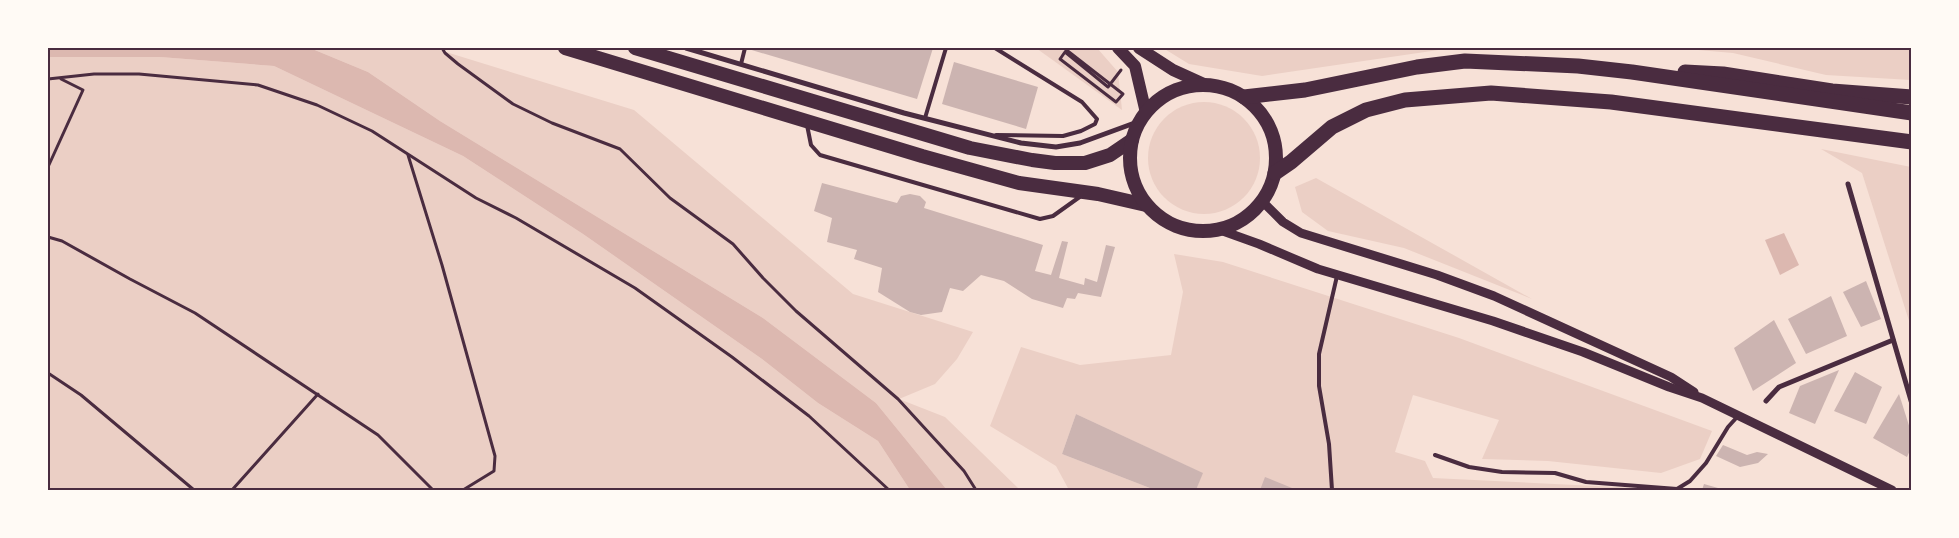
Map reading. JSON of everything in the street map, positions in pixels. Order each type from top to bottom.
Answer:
[{"type":"highway","points":[[565,48],[922,156],[1020,183],[1086,192],[1146,205]]},
{"type":"highway","points":[[635,48],[970,148],[1032,160],[1055,163],[1085,163],[1110,155],[1132,140]]},
{"type":"highway","points":[[1244,97],[1305,90],[1417,67],[1465,61],[1578,66],[1632,72],[1912,113]]},
{"type":"highway","points":[[1632,72],[1697,72],[1832,91],[1912,98]]},
{"type":"highway","points":[[1206,85],[1226,88],[1244,97],[1264,117],[1275,144],[1275,173],[1270,188],[1262,202],[1244,219],[1220,230],[1193,231],[1167,222],[1146,205],[1135,185],[1130,163],[1132,140],[1143,117],[1152,105],[1187,87],[1206,85]]},
{"type":"highway","points":[[1275,173],[1332,127],[1366,110],[1405,100],[1491,93],[1611,102],[1912,142]]},
{"type":"main road","points":[[1118,48],[1135,66],[1143,117]]},
{"type":"main road","points":[[1139,48],[1173,70],[1206,85]]},
{"type":"street","points":[[686,48],[925,118],[1021,142],[1056,147],[1080,143],[1143,117]]},
{"type":"street","points":[[1848,184],[1912,404]]},
{"type":"street","points":[[1262,202],[1283,222],[1301,233],[1437,275],[1494,296],[1671,377],[1702,398]]},
{"type":"street","points":[[1220,230],[1318,269],[1493,321],[1583,352],[1669,387],[1702,398],[1892,490]]},
{"type":"street","points":[[1766,401],[1779,387],[1893,340]]},
{"type":"lane","points":[[741,64],[745,48]]},
{"type":"lane","points":[[925,118],[946,48]]},
{"type":"lane","points":[[990,135],[1063,136],[1081,131],[1095,124],[1097,119],[1082,102],[995,48]]},
{"type":"lane","points":[[806,121],[812,145],[820,155],[1040,219],[1053,216],[1086,192]]},
{"type":"lane","points":[[1332,490],[1329,444],[1319,386],[1319,354],[1337,275]]},
{"type":"lane","points":[[1435,455],[1469,466],[1502,472],[1555,473],[1586,482],[1677,490],[1690,481],[1706,463],[1728,427],[1739,416]]},
{"type":"path","points":[[442,48],[458,64],[513,104],[552,123],[620,150],[670,198],[733,244],[796,311],[898,399],[964,471],[976,490]]},
{"type":"path","points":[[1064,48],[1110,86],[1123,94],[1116,102],[1060,59],[1065,52],[1110,86]]},
{"type":"path","points":[[48,79],[94,74],[139,74],[258,86],[317,105],[372,131],[476,198],[516,218],[636,288],[732,357],[809,416],[889,490]]},
{"type":"path","points":[[48,167],[83,90],[61,79]]},
{"type":"path","points":[[1110,86],[1113,80]]},
{"type":"path","points":[[408,154],[495,456],[494,472],[463,490]]},
{"type":"path","points":[[48,237],[62,241],[195,313],[378,435],[434,490]]},
{"type":"path","points":[[48,373],[81,395],[194,490]]},
{"type":"path","points":[[232,490],[318,394]]},
{"type":"shaded area","points":[[48,48],[310,48],[368,72],[440,121],[763,318],[876,403],[947,490],[910,490],[878,441],[818,403],[762,359],[583,234],[463,156],[274,66],[160,57],[48,57]]},
{"type":"shaded area","points":[[310,48],[433,48],[634,110],[853,294],[973,332],[957,359],[935,384],[899,399],[945,417],[1020,490],[947,490],[876,403],[763,318],[440,121],[368,72]]},
{"type":"shaded area","points":[[1036,48],[1097,48],[1118,72],[1122,110]]},
{"type":"shaded area","points":[[1163,48],[1452,48],[1262,76],[1189,64]]},
{"type":"shaded area","points":[[1675,48],[1911,48],[1911,80],[1826,75],[1733,53]]},
{"type":"shaded area","points":[[48,57],[160,57],[274,66],[463,156],[583,234],[762,359],[818,403],[878,441],[910,490],[48,490]]},
{"type":"shaded area","points":[[1204,102],[1226,106],[1244,118],[1256,136],[1260,158],[1256,180],[1244,198],[1226,210],[1204,214],[1182,210],[1164,198],[1152,180],[1148,158],[1152,136],[1164,118],[1182,106]]},
{"type":"shaded area","points":[[1821,149],[1911,167],[1911,327],[1862,173]]},
{"type":"shaded area","points":[[1316,178],[1532,299],[1404,248],[1328,231],[1302,212],[1295,187]]},
{"type":"shaded area","points":[[1784,233],[1799,265],[1780,275],[1765,240]]},
{"type":"shaded area","points":[[1174,254],[1223,262],[1459,338],[1712,431],[1700,459],[1661,473],[1548,461],[1482,459],[1499,420],[1413,395],[1395,452],[1425,461],[1433,478],[1677,490],[1196,490],[1202,473],[1076,414],[1062,454],[1155,490],[1069,490],[1056,466],[990,426],[1021,347],[1080,365],[1171,355],[1183,292]]},
{"type":"building","points":[[745,48],[933,48],[917,99]]},
{"type":"building","points":[[954,62],[1038,87],[1026,129],[942,104]]},
{"type":"building","points":[[822,183],[897,203],[901,196],[910,194],[920,196],[926,202],[924,208],[1043,245],[1035,271],[1051,275],[1062,241],[1068,242],[1059,278],[1084,285],[1085,278],[1097,282],[1106,245],[1115,247],[1101,297],[1078,293],[1075,299],[1067,298],[1063,308],[1032,299],[1004,281],[981,275],[963,291],[950,288],[942,312],[921,315],[910,312],[878,292],[882,268],[854,259],[857,250],[827,242],[832,218],[814,211]]},
{"type":"building","points":[[1866,281],[1881,319],[1861,327],[1843,292]]},
{"type":"building","points":[[1831,296],[1847,336],[1806,354],[1788,319]]},
{"type":"building","points":[[1774,320],[1796,363],[1753,391],[1734,348]]},
{"type":"building","points":[[1839,370],[1815,424],[1789,413],[1800,386]]},
{"type":"building","points":[[1855,372],[1882,387],[1866,424],[1834,411]]},
{"type":"building","points":[[1899,394],[1912,435],[1912,446],[1907,457],[1873,438]]},
{"type":"building","points":[[1076,414],[1203,473],[1196,490],[1155,490],[1062,454]]},
{"type":"building","points":[[1723,445],[1747,455],[1757,452],[1768,454],[1758,463],[1740,467],[1716,456]]},
{"type":"building","points":[[1265,477],[1292,488],[1291,490],[1260,490]]},
{"type":"building","points":[[1704,484],[1725,490],[1702,490]]}]
